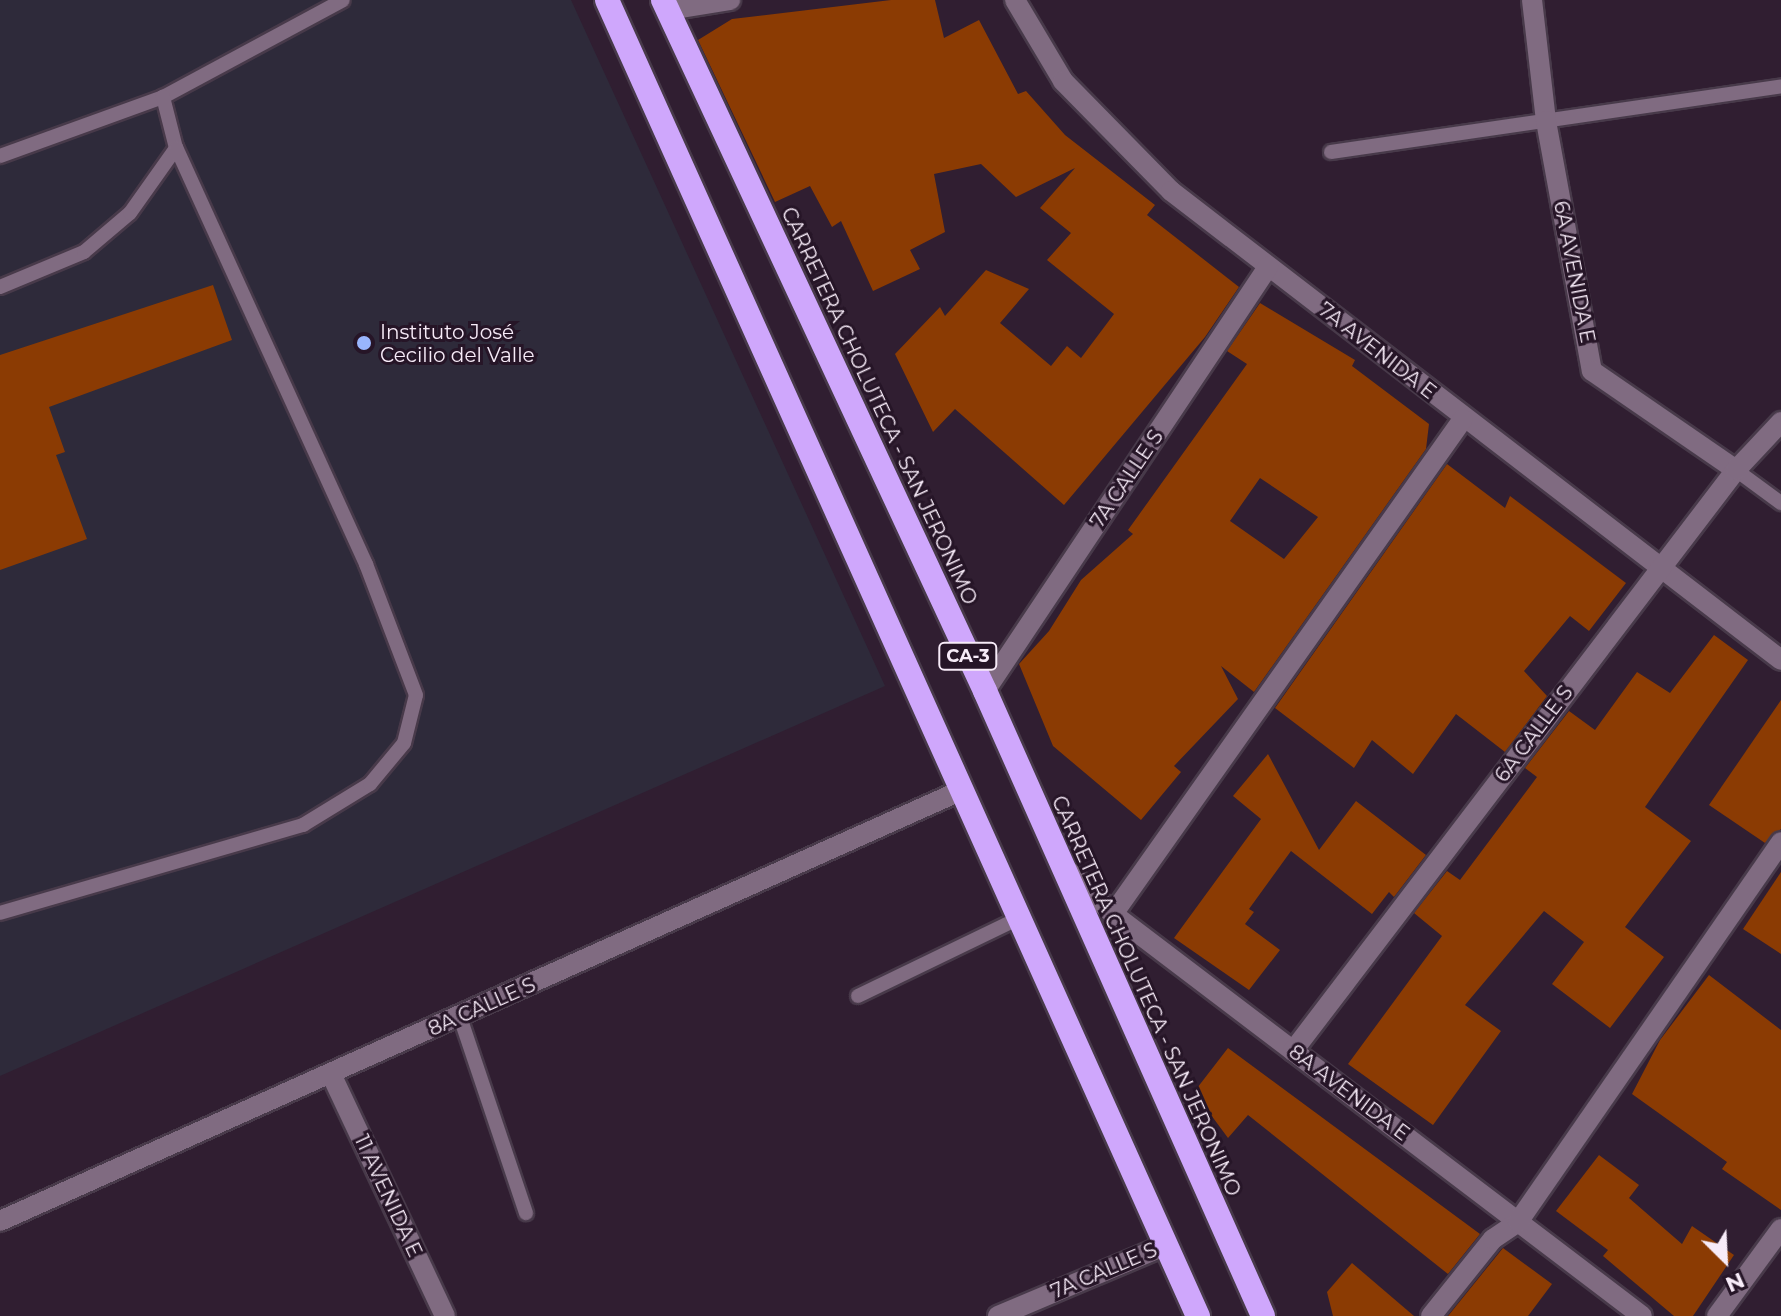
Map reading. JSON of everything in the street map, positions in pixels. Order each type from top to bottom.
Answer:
[{"type":"highway","name":"CA-3","points":[[607,0],[1198,1316]]},
{"type":"highway","name":"CARRETERA CHOLUTECA - SAN JERONIMO","points":[[666,5],[985,691],[1263,1316]]},
{"type":"street","points":[[666,5],[730,0]]},
{"type":"street","name":"7A AVENIDA E","points":[[1015,0],[1063,81],[1171,191],[1658,571],[1781,660]]},
{"type":"street","name":"6A AVENIDA E","points":[[1532,0],[1546,121],[1592,371],[1736,470]]},
{"type":"street","name":"7A CALLE S","points":[[985,691],[1268,267]]},
{"type":"street","points":[[1113,914],[1463,419]]},
{"type":"street","name":"6A CALLE S","points":[[1293,1051],[1736,470],[1781,422]]},
{"type":"street","name":"8A CALLE S","points":[[0,1221],[332,1076],[962,790]]},
{"type":"street","points":[[1431,1316],[1493,1239],[1518,1222],[1781,842]]},
{"type":"street","name":"8A AVENIDA E","points":[[1060,865],[1113,914],[1642,1316]]},
{"type":"street","name":"11 AVENIDA E","points":[[332,1076],[445,1316]]},
{"type":"street","points":[[1717,1316],[1781,1229]]},
{"type":"street","name":"7A CALLE S","points":[[998,1316],[1166,1245]]},
{"type":"lane","points":[[0,156],[163,97],[343,0]]},
{"type":"lane","points":[[1331,152],[1781,86]]},
{"type":"lane","points":[[0,913],[303,825],[370,784],[404,743],[416,695],[366,564],[176,148],[163,97]]},
{"type":"lane","points":[[0,287],[84,252],[130,213],[176,148]]},
{"type":"lane","points":[[1736,470],[1781,503]]},
{"type":"lane","points":[[858,996],[1019,918]]},
{"type":"lane","points":[[460,1017],[526,1213]]},
{"type":"shaded area","name":"Instituto José Cecilio del Valle","points":[[0,0],[571,0],[885,686],[0,1076]]},
{"type":"building","points":[[891,0],[935,0],[944,38],[979,20],[1018,94],[1026,91],[1065,135],[1155,205],[1147,215],[1239,287],[1205,337],[1064,505],[955,409],[933,432],[895,354],[940,307],[945,316],[986,270],[1029,289],[1000,323],[1051,366],[1067,346],[1081,358],[1114,314],[1047,260],[1071,233],[1040,208],[1075,168],[1016,197],[981,164],[934,174],[945,232],[910,250],[920,269],[873,291],[841,221],[832,227],[810,186],[775,202],[698,40],[732,19]]},
{"type":"building","points":[[213,285],[232,340],[49,407],[65,452],[56,455],[87,539],[0,570],[0,355]]},
{"type":"building","points":[[1260,303],[1355,360],[1352,366],[1429,424],[1426,449],[1254,692],[1221,666],[1238,699],[1174,766],[1181,772],[1141,820],[1053,746],[1019,664],[1049,631],[1081,580],[1133,534],[1128,530],[1247,364],[1227,351]],"holes":[[[1260,478],[1318,517],[1284,559],[1230,521]]]},
{"type":"building","points":[[1447,464],[1505,508],[1510,496],[1626,583],[1589,631],[1570,616],[1524,671],[1547,696],[1505,752],[1456,714],[1413,774],[1372,740],[1354,768],[1275,708]]},
{"type":"building","points":[[1714,635],[1748,660],[1645,807],[1691,841],[1625,927],[1664,957],[1610,1028],[1552,984],[1584,942],[1544,911],[1465,1005],[1501,1031],[1433,1125],[1348,1064],[1442,936],[1414,913],[1447,871],[1460,880],[1537,777],[1525,768],[1569,711],[1595,730],[1637,672],[1670,693]]},
{"type":"building","points":[[1781,700],[1781,829],[1765,843],[1709,805]]},
{"type":"building","points":[[1268,754],[1319,850],[1356,801],[1426,855],[1394,897],[1389,892],[1372,914],[1291,851],[1249,909],[1254,912],[1245,924],[1280,950],[1249,990],[1174,938],[1261,819],[1233,796]]},
{"type":"building","points":[[1781,872],[1781,954],[1743,929]]},
{"type":"building","points":[[1709,975],[1781,1030],[1781,1210],[1722,1169],[1727,1162],[1632,1094],[1660,1040]]},
{"type":"building","points":[[1228,1048],[1480,1234],[1448,1274],[1248,1115],[1228,1138],[1194,1092]]},
{"type":"building","points":[[1599,1155],[1639,1185],[1629,1198],[1682,1244],[1692,1226],[1734,1255],[1693,1316],[1674,1316],[1603,1256],[1608,1250],[1556,1211]]},
{"type":"building","points":[[1503,1248],[1552,1284],[1528,1316],[1448,1316]]},
{"type":"building","points":[[1352,1263],[1414,1316],[1333,1316],[1327,1292]]},
{"type":"place","name":"Instituto José Cecilio del Valle","points":[[364,343]]}]
